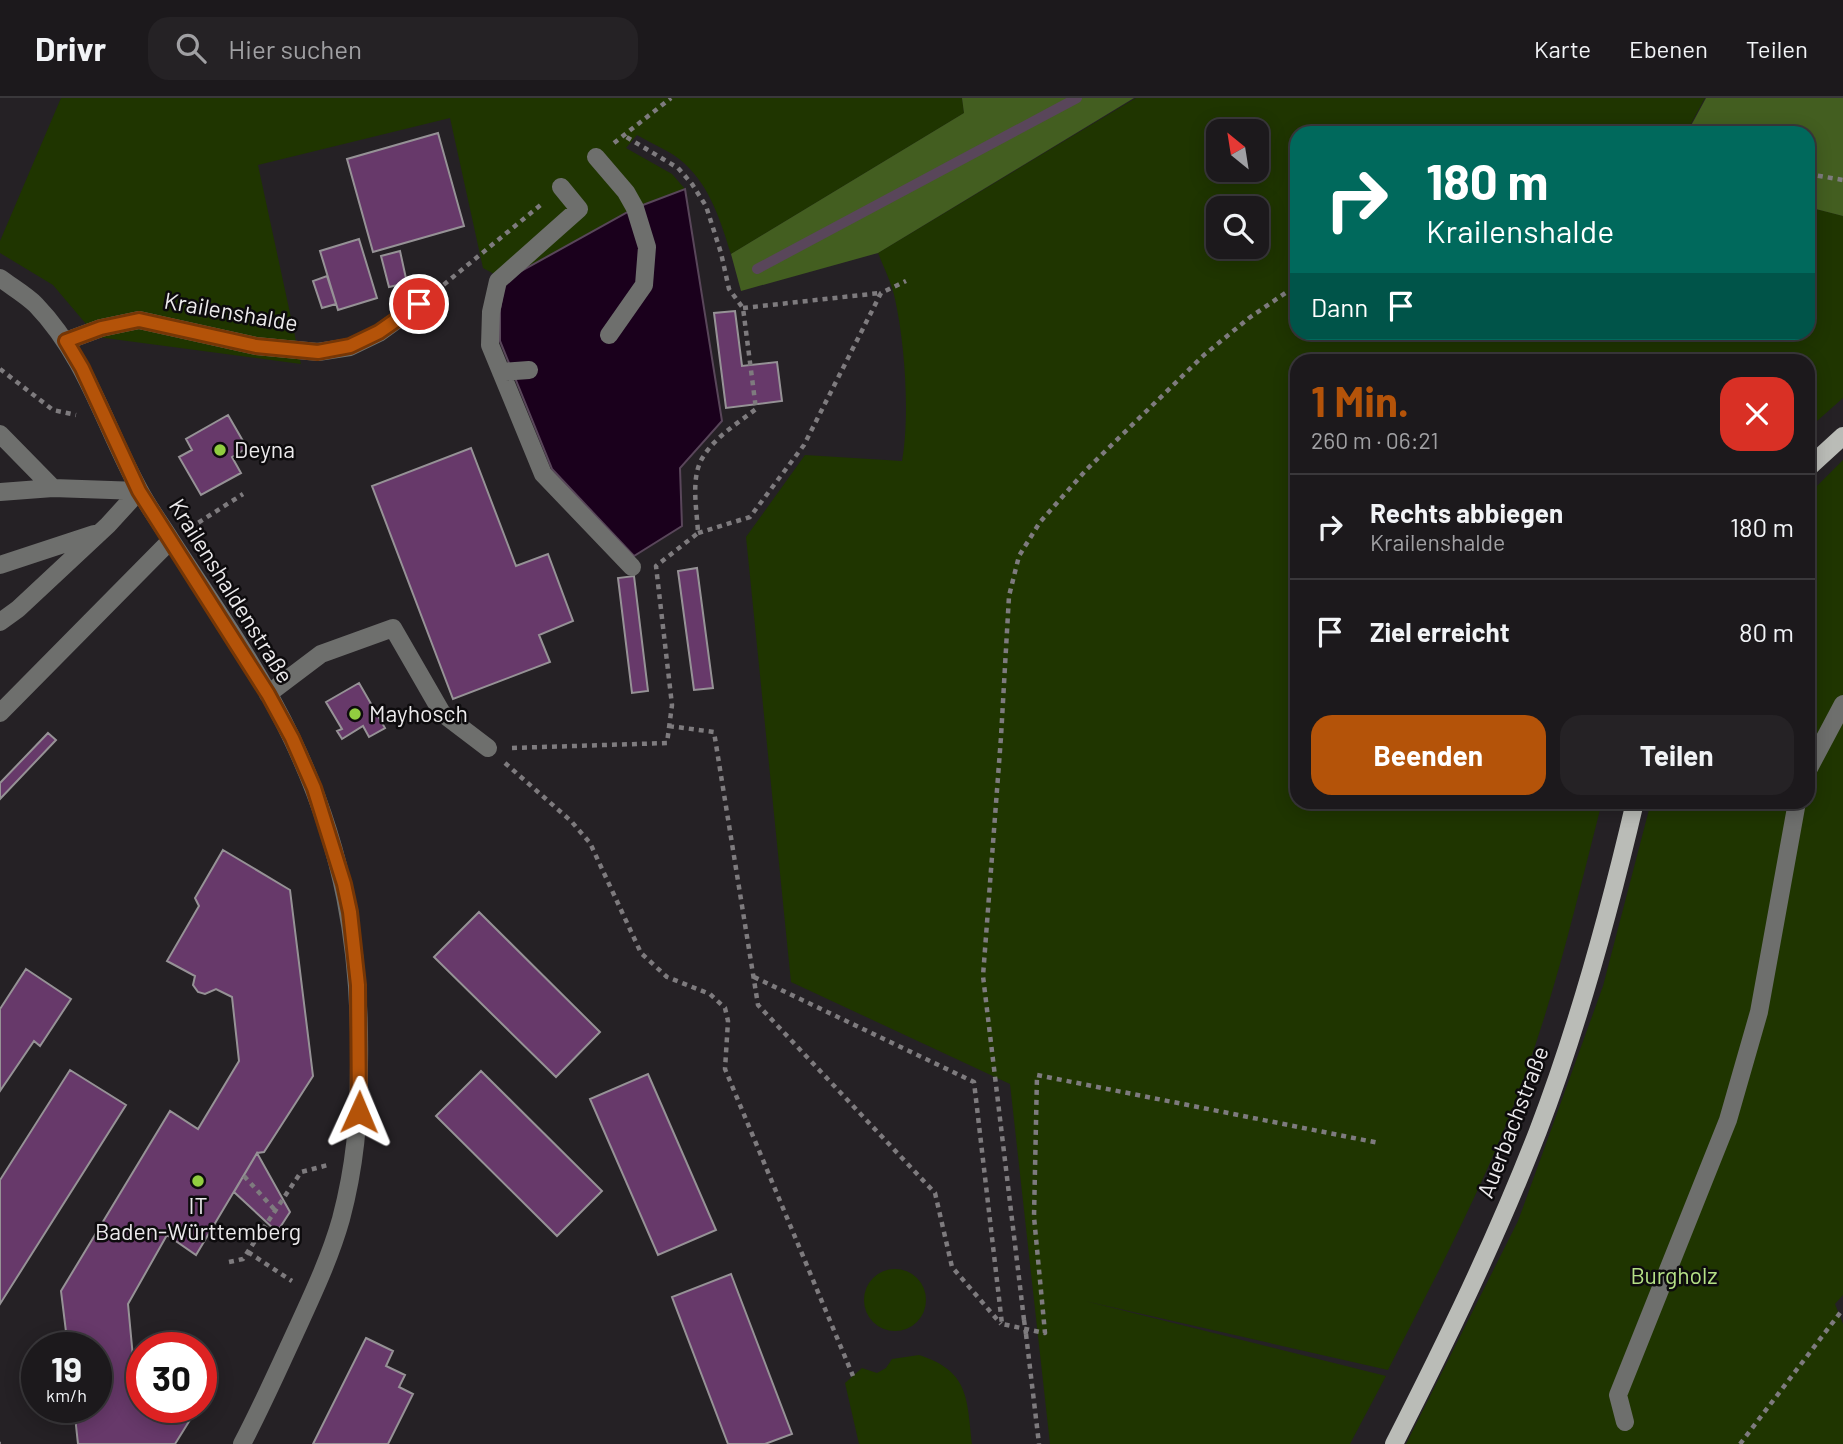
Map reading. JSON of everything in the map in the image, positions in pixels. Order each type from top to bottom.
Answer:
[{"type":"main road","points":[[1815,462],[1843,436]]},
{"type":"main road","name":"Auerbachstraße","points":[[1394,1444],[1475,1280],[1538,1131],[1589,978],[1633,809]]},
{"type":"street","points":[[596,157],[626,192],[635,208],[647,247],[644,285],[609,335]]},
{"type":"street","points":[[561,187],[579,209],[498,281],[491,312],[491,345],[543,474],[632,567]]},
{"type":"street","name":"Krailenshaldenstraße","points":[[0,278],[34,303],[66,341],[82,368],[139,491],[268,694],[292,738],[314,788],[346,893],[358,985],[359,1112],[355,1157],[340,1221],[312,1297],[242,1444]]},
{"type":"street","name":"Krailenshalde","points":[[66,341],[101,328],[139,320],[256,346],[318,352],[350,346],[379,332],[419,304]]},
{"type":"street","points":[[501,372],[529,370]]},
{"type":"street","points":[[0,434],[53,488]]},
{"type":"street","points":[[0,492],[53,488],[139,491]]},
{"type":"street","points":[[0,622],[139,491]]},
{"type":"street","points":[[0,565],[97,533]]},
{"type":"street","points":[[0,713],[171,540]]},
{"type":"street","points":[[268,694],[321,654],[393,628],[442,713],[488,748]]},
{"type":"street","points":[[1815,757],[1843,704]]},
{"type":"street","points":[[1625,1422],[1618,1395],[1728,1120],[1759,1012],[1796,809]]},
{"type":"path","points":[[623,135],[678,169],[692,184],[706,206],[729,289],[743,308],[756,409],[717,440],[701,459],[696,484],[698,533]]},
{"type":"path","points":[[1815,175],[1843,180]]},
{"type":"path","points":[[743,308],[881,293],[906,281]]},
{"type":"path","points":[[1039,1444],[983,976],[1009,596],[1019,556],[1041,522],[1087,469],[1194,364],[1250,318],[1290,290]]},
{"type":"path","points":[[488,748],[667,743],[672,705],[656,566],[698,533],[750,517],[804,445],[881,293]]},
{"type":"path","points":[[0,369],[53,410]]},
{"type":"path","points":[[171,540],[243,494]]},
{"type":"path","points":[[669,726],[714,732],[758,1005],[935,1193],[952,1267],[1002,1324],[1045,1333],[1034,1217],[1037,1075],[1379,1143]]},
{"type":"path","points":[[488,748],[571,821],[590,843],[641,953],[667,977],[710,995],[725,1008],[728,1021],[725,1069],[853,1376]]},
{"type":"path","points":[[754,977],[974,1082],[1002,1324]]},
{"type":"path","points":[[229,1262],[243,1259],[301,1172]]},
{"type":"path","points":[[244,1176],[274,1209]]},
{"type":"path","points":[[248,1252],[284,1275]]},
{"type":"path","points":[[1740,1444],[1843,1309]]},
{"type":"green space","points":[[61,98],[962,98],[964,113],[731,254],[714,205],[701,183],[684,163],[637,135],[626,148],[672,174],[685,189],[635,208],[505,280],[483,268],[450,118],[258,165],[301,364],[97,337],[53,285],[0,253],[0,241]]},
{"type":"green space","points":[[962,98],[1134,98],[878,253],[741,291],[731,254],[964,113]]},
{"type":"green space","points":[[1136,98],[1705,98],[1690,126],[1290,126],[1290,340],[1815,340],[1815,209],[1843,216],[1843,398],[1815,423],[1815,354],[1290,354],[1290,809],[1600,809],[1558,971],[1538,1039],[1512,1110],[1462,1223],[1388,1370],[1085,1301],[1386,1376],[1350,1444],[1050,1444],[1010,1084],[791,982],[746,537],[805,455],[902,461],[906,423],[905,380],[894,293],[878,253]]},
{"type":"green space","points":[[1706,98],[1843,98],[1843,216],[1815,209],[1815,126],[1691,126]]},
{"type":"green space","name":"Burgholz","points":[[1843,460],[1843,1295],[1835,1304],[1843,1324],[1843,1444],[1406,1444],[1518,1221],[1603,986],[1649,809],[1815,809],[1815,488]]},
{"type":"green space","points":[[889,1269],[901,1269],[917,1278],[924,1288],[924,1312],[917,1322],[901,1331],[889,1331],[878,1326],[869,1317],[864,1306],[864,1294],[869,1283],[878,1274]]},
{"type":"green space","points":[[919,1355],[948,1369],[962,1388],[969,1413],[972,1444],[859,1444],[845,1383],[862,1368],[877,1373],[886,1368],[892,1359]]},
{"type":"shaded area","points":[[685,189],[722,421],[680,468],[682,526],[634,556],[552,469],[500,341],[500,309],[505,280],[635,208]]},
{"type":"building","points":[[438,133],[464,226],[373,252],[347,159]]},
{"type":"building","points":[[359,239],[377,298],[338,310],[320,251]]},
{"type":"building","points":[[400,251],[407,283],[389,287],[381,256]]},
{"type":"building","points":[[327,276],[336,304],[322,308],[313,281]]},
{"type":"building","points":[[735,311],[742,366],[777,362],[782,401],[726,408],[714,313]]},
{"type":"building","points":[[228,415],[247,448],[232,457],[241,473],[201,495],[179,457],[192,450],[186,439]]},
{"type":"building","points":[[471,448],[516,566],[548,554],[573,621],[539,635],[550,662],[453,699],[372,486]]},
{"type":"building","points":[[697,568],[713,688],[694,690],[678,571]]},
{"type":"building","points":[[634,576],[648,691],[632,693],[618,578]]},
{"type":"building","name":"Mayhosch","points":[[359,683],[385,728],[369,737],[363,726],[342,739],[337,731],[342,729],[326,702]]},
{"type":"building","points":[[48,733],[56,740],[0,799],[0,783]]},
{"type":"building","points":[[223,850],[290,890],[313,1076],[264,1152],[257,1153],[196,1255],[167,1235],[128,1304],[131,1332],[126,1332],[126,1423],[188,1423],[175,1444],[78,1444],[76,1423],[112,1423],[112,1332],[66,1332],[61,1291],[170,1111],[198,1129],[239,1061],[232,997],[216,989],[205,994],[198,992],[193,985],[195,976],[167,961],[199,906],[195,898]]},
{"type":"building","points":[[479,912],[600,1032],[556,1077],[434,957]]},
{"type":"building","points":[[26,969],[71,999],[40,1046],[34,1041],[0,1091],[0,1009]]},
{"type":"building","points":[[70,1070],[126,1105],[0,1304],[0,1180]]},
{"type":"building","points":[[481,1071],[602,1191],[557,1236],[436,1116]]},
{"type":"building","points":[[648,1074],[716,1230],[658,1255],[590,1099]]},
{"type":"building","points":[[257,1153],[290,1212],[277,1232],[234,1192]]},
{"type":"building","points":[[731,1274],[792,1434],[765,1444],[728,1444],[672,1297]]},
{"type":"building","points":[[366,1338],[393,1351],[386,1366],[405,1375],[399,1387],[413,1394],[388,1444],[313,1444]]},
{"type":"waterway","points":[[757,269],[1077,98]]},
{"type":"place","name":"Deyna","points":[[220,450]]},
{"type":"place","name":"Mayhosch","points":[[355,714]]},
{"type":"place","name":"IT Baden-Württemberg","points":[[198,1181]]},
{"type":"route","points":[[359,1112],[358,985],[350,912],[314,788],[292,738],[268,694],[139,491],[82,368],[66,341],[101,328],[139,320],[256,346],[318,352],[350,346],[379,332],[419,304]]}]
